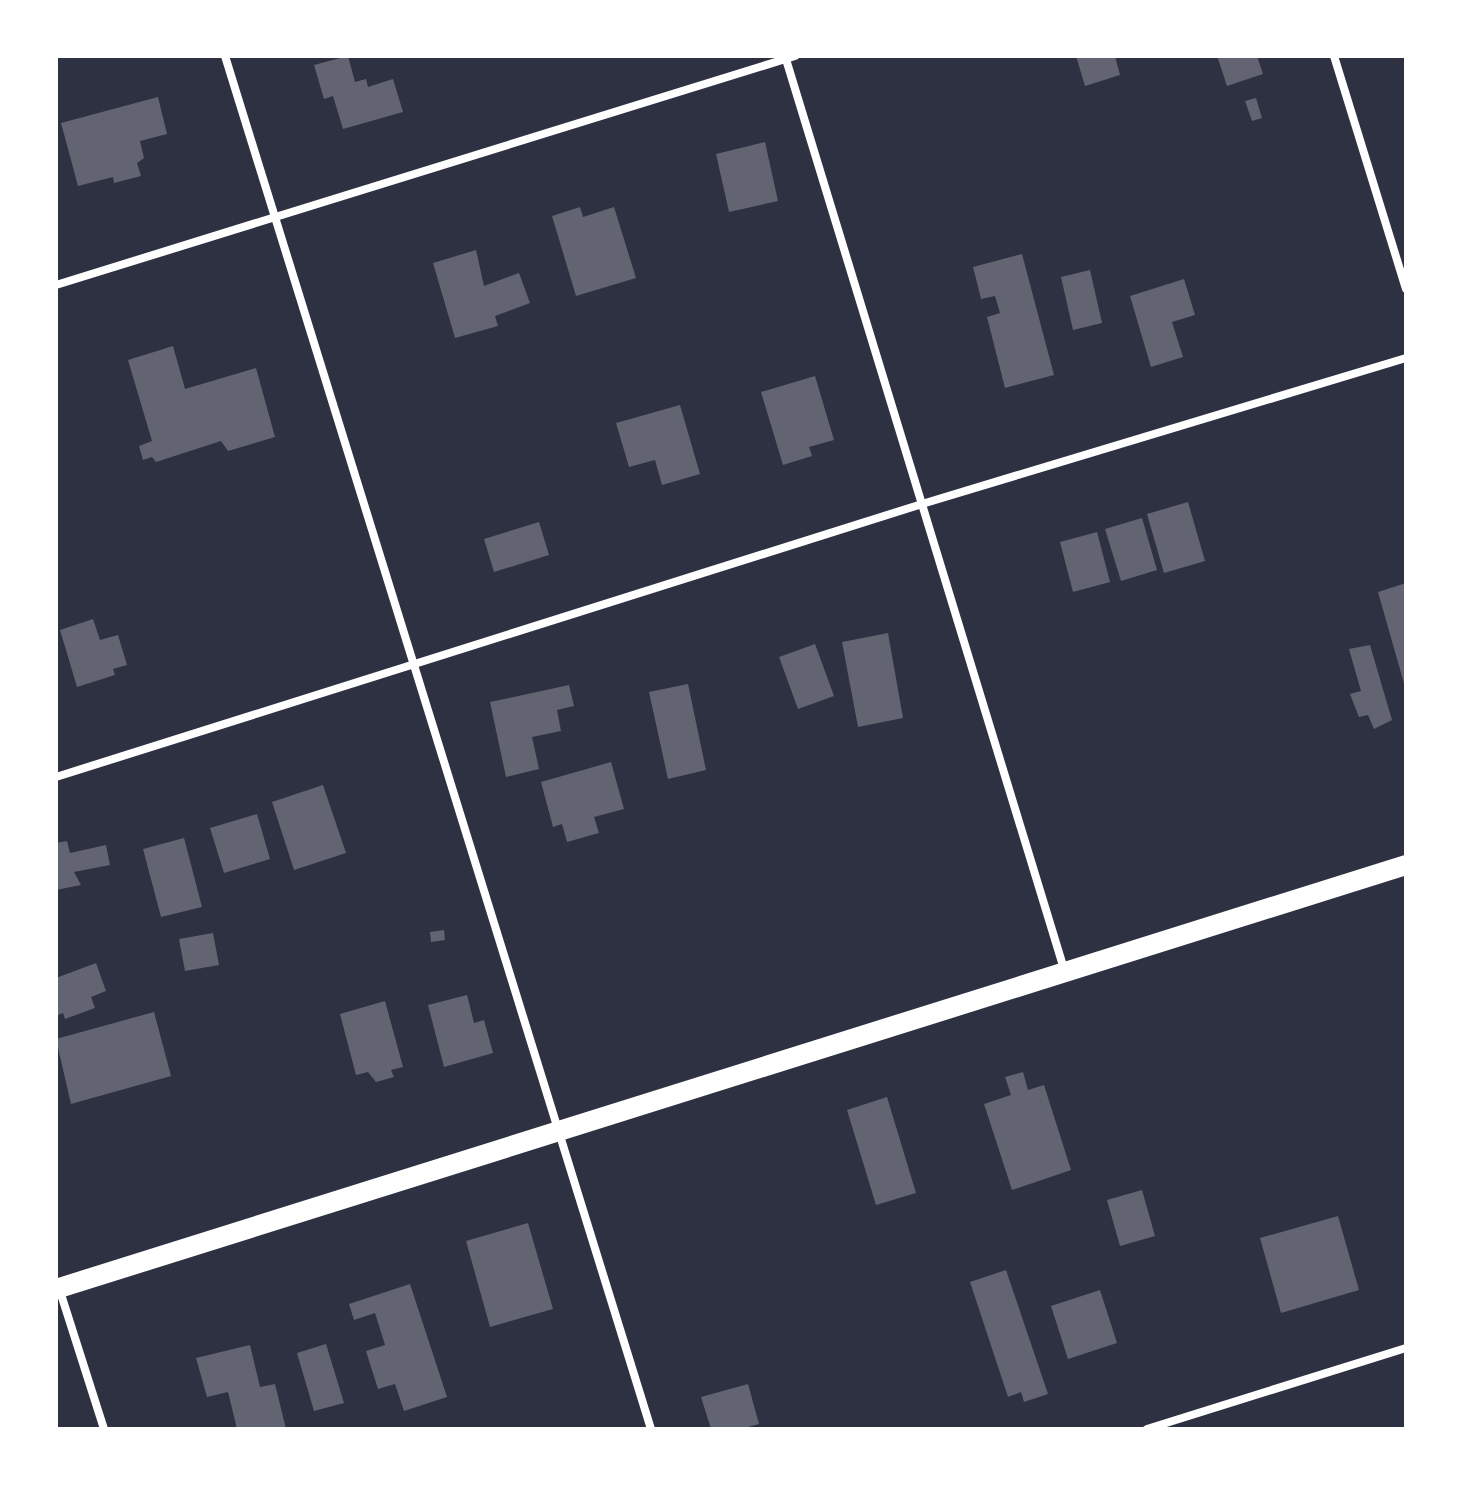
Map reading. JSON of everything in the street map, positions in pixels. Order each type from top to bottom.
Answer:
[{"type":"main road","points":[[57,1286],[559,1132],[1406,865]]},
{"type":"street","points":[[225,56],[651,1429]]},
{"type":"street","points":[[1334,56],[1406,289]]},
{"type":"street","points":[[56,285],[789,57],[1065,974]]},
{"type":"street","points":[[56,777],[922,504],[1406,358]]},
{"type":"street","points":[[57,1286],[104,1429]]},
{"type":"street","points":[[1147,1429],[1406,1348]]},
{"type":"building","points":[[348,56],[355,82],[366,79],[368,87],[393,79],[403,112],[343,129],[333,96],[324,99],[314,65]]},
{"type":"building","points":[[1076,56],[1115,56],[1120,75],[1085,86]]},
{"type":"building","points":[[1217,56],[1257,56],[1263,74],[1227,86]]},
{"type":"building","points":[[158,97],[167,134],[140,141],[144,158],[137,163],[141,176],[114,183],[113,177],[78,186],[61,123]]},
{"type":"building","points":[[1256,98],[1262,118],[1252,121],[1245,101]]},
{"type":"building","points":[[765,142],[778,201],[729,212],[716,154]]},
{"type":"building","points":[[580,207],[583,217],[614,207],[636,278],[576,296],[552,216]]},
{"type":"building","points":[[476,250],[484,286],[519,273],[530,303],[495,316],[498,326],[455,338],[433,263]]},
{"type":"building","points":[[1022,254],[1054,375],[1005,388],[987,317],[1000,313],[995,296],[981,299],[973,267]]},
{"type":"building","points":[[1090,270],[1102,323],[1073,330],[1061,277]]},
{"type":"building","points":[[1184,279],[1195,315],[1172,322],[1183,357],[1151,367],[1130,296]]},
{"type":"building","points":[[173,346],[185,389],[256,368],[275,437],[228,451],[221,441],[156,462],[152,457],[143,460],[139,446],[152,441],[128,360]]},
{"type":"building","points":[[815,376],[834,440],[809,447],[812,456],[783,465],[761,392]]},
{"type":"building","points":[[680,405],[700,474],[662,485],[655,460],[629,467],[616,423]]},
{"type":"building","points":[[1188,502],[1205,561],[1164,573],[1147,514]]},
{"type":"building","points":[[1142,518],[1157,570],[1121,581],[1105,529]]},
{"type":"building","points":[[539,522],[549,555],[494,572],[484,539]]},
{"type":"building","points":[[1097,532],[1110,582],[1073,592],[1060,542]]},
{"type":"building","points":[[1406,583],[1406,687],[1405,687],[1378,592]]},
{"type":"building","points":[[93,619],[100,640],[118,635],[127,665],[113,669],[115,675],[77,687],[60,630]]},
{"type":"building","points":[[888,633],[903,718],[858,727],[842,642]]},
{"type":"building","points":[[815,644],[834,696],[798,709],[779,657]]},
{"type":"building","points":[[1370,645],[1392,720],[1374,729],[1368,715],[1359,717],[1350,694],[1361,691],[1349,649]]},
{"type":"building","points":[[688,684],[706,770],[668,779],[649,692]]},
{"type":"building","points":[[569,685],[574,706],[557,710],[561,731],[532,737],[539,769],[506,777],[490,702]]},
{"type":"building","points":[[611,762],[624,809],[594,817],[599,833],[567,842],[562,824],[553,827],[541,782]]},
{"type":"building","points":[[323,785],[346,853],[294,870],[272,802]]},
{"type":"building","points":[[257,814],[270,859],[224,873],[210,828]]},
{"type":"building","points":[[184,838],[202,907],[161,917],[143,849]]},
{"type":"building","points":[[67,841],[70,853],[106,845],[110,865],[74,872],[81,885],[56,890],[56,843]]},
{"type":"building","points":[[444,930],[445,940],[431,942],[430,932]]},
{"type":"building","points":[[213,933],[219,965],[185,971],[179,939]]},
{"type":"building","points":[[96,963],[106,991],[91,997],[95,1008],[65,1019],[63,1013],[56,1016],[56,978]]},
{"type":"building","points":[[467,995],[474,1023],[484,1020],[493,1053],[444,1067],[428,1005]]},
{"type":"building","points":[[385,1001],[403,1067],[391,1070],[394,1077],[376,1082],[368,1072],[356,1075],[340,1014]]},
{"type":"building","points":[[154,1012],[171,1076],[71,1104],[56,1039]]},
{"type":"building","points":[[1023,1072],[1028,1090],[1044,1085],[1071,1170],[1012,1190],[984,1104],[1011,1095],[1005,1077]]},
{"type":"building","points":[[887,1097],[916,1193],[876,1205],[847,1110]]},
{"type":"building","points":[[1142,1190],[1155,1236],[1120,1246],[1107,1200]]},
{"type":"building","points":[[1338,1216],[1359,1290],[1281,1313],[1260,1238]]},
{"type":"building","points":[[528,1223],[553,1309],[490,1327],[466,1241]]},
{"type":"building","points":[[1006,1270],[1048,1394],[1024,1402],[1021,1392],[1008,1397],[970,1282]]},
{"type":"building","points":[[410,1284],[447,1397],[404,1411],[395,1384],[378,1389],[366,1351],[385,1345],[375,1313],[354,1320],[349,1304]]},
{"type":"building","points":[[1100,1290],[1117,1343],[1068,1359],[1051,1306]]},
{"type":"building","points":[[326,1344],[344,1403],[314,1411],[297,1353]]},
{"type":"building","points":[[250,1345],[260,1387],[275,1384],[286,1429],[237,1429],[228,1392],[207,1397],[196,1358]]},
{"type":"building","points":[[748,1384],[759,1424],[741,1429],[711,1429],[701,1397]]}]
